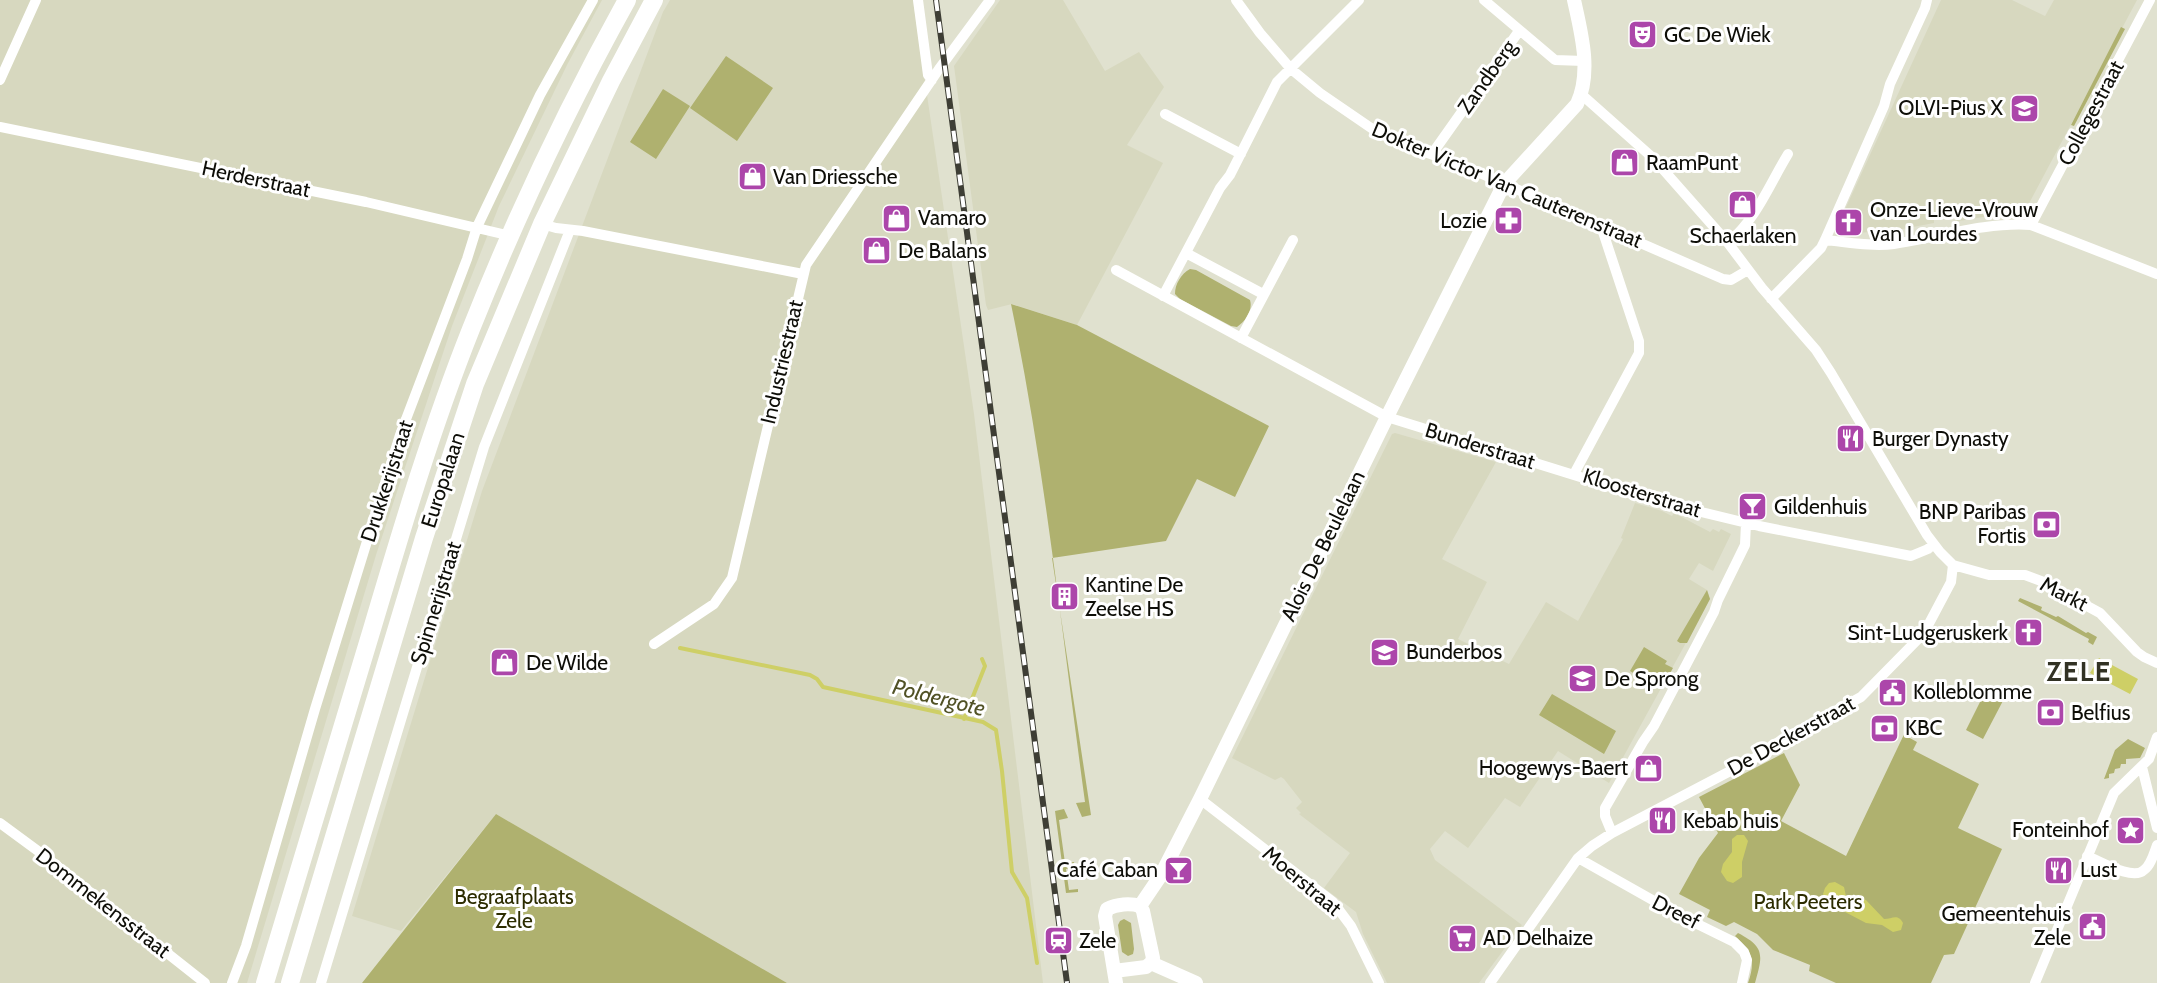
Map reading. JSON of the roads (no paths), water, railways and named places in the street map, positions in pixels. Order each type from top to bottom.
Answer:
[{"type":"highway","name":"Europalaan","points":[[265,983],[429,443],[471,330],[511,236],[561,127],[627,0]]},
{"type":"highway","name":"Europalaan","points":[[290,983],[452,451],[493,339],[542,224],[606,90],[654,0]]},
{"type":"street","points":[[0,80],[36,0]]},
{"type":"street","name":"Drukkerijstraat","points":[[232,983],[246,946],[315,709],[400,435],[477,227],[540,95],[593,0]]},
{"type":"street","points":[[918,0],[928,75],[932,80]]},
{"type":"street","name":"Industriestraat","points":[[654,644],[714,604],[732,578],[806,265],[932,80],[990,0]]},
{"type":"street","name":"Dokter Victor Van Cauterenstraat","points":[[1236,0],[1290,69],[1374,130],[1402,144],[1504,184],[1723,279],[1731,280],[1748,270]]},
{"type":"street","points":[[1163,296],[1220,188],[1230,175],[1277,82],[1359,0]]},
{"type":"street","points":[[1484,0],[1519,31]]},
{"type":"street","points":[[1504,184],[1572,111],[1581,94],[1583,44],[1574,0]]},
{"type":"street","points":[[1772,299],[1821,248],[1884,106],[1890,84],[1927,0]]},
{"type":"street","name":"Collegestraat","points":[[2031,225],[2150,0]]},
{"type":"street","name":"Zandberg","points":[[1432,154],[1519,31],[1555,60],[1584,61]]},
{"type":"street","points":[[1581,94],[1653,158],[1728,243],[1802,334],[1831,373],[1933,544],[1953,565]]},
{"type":"street","points":[[1165,114],[1241,154]]},
{"type":"street","name":"Herderstraat","points":[[0,127],[511,236]]},
{"type":"street","points":[[1728,243],[1744,229],[1752,218],[1788,154]]},
{"type":"street","name":"Alois De Beulelaan","points":[[1140,906],[1161,875],[1200,799],[1504,184]]},
{"type":"street","points":[[542,224],[803,273]]},
{"type":"street","points":[[1825,240],[1892,244],[1964,230],[2014,224],[2031,225],[2157,274]]},
{"type":"street","name":"Kloosterstraat","points":[[1601,226],[1639,341],[1639,353],[1574,474],[1664,503],[1746,523],[1911,556],[1928,549],[1933,544]]},
{"type":"street","name":"Spinnerijstraat","points":[[321,983],[484,447],[570,230]]},
{"type":"street","points":[[1241,338],[1293,240]]},
{"type":"street","points":[[1186,253],[1263,294]]},
{"type":"street","name":"Bunderstraat","points":[[1116,270],[1387,417],[1574,474]]},
{"type":"street","points":[[1612,833],[1605,816],[1605,808],[1642,742],[1659,717],[1714,612],[1745,545],[1746,523]]},
{"type":"street","name":"De Deckerstraat","points":[[1490,983],[1578,858],[1592,846],[1612,833],[1755,758],[1780,741],[1861,697],[1924,633],[1951,582],[1953,565]]},
{"type":"street","name":"Markt","points":[[1953,565],[1989,575],[2025,575],[2041,581],[2100,613],[2137,652],[2157,663]]},
{"type":"street","points":[[2035,983],[2114,793],[2149,759],[2157,737]]},
{"type":"street","points":[[2142,767],[2157,828]]},
{"type":"street","name":"Moerstraat","points":[[1200,799],[1333,902],[1351,926],[1379,983]]},
{"type":"street","name":"Dommekensstraat","points":[[0,823],[205,983]]},
{"type":"street","points":[[2087,856],[2125,872],[2137,874],[2148,867],[2157,845]]},
{"type":"street","name":"Dreef","points":[[1578,858],[1679,915],[1734,942],[1744,952],[1747,960],[1742,983]]},
{"type":"street","points":[[1132,904],[1140,906],[1153,958],[1151,963],[1146,967],[1115,977],[1105,916],[1107,909],[1132,904]]},
{"type":"street","points":[[1151,963],[1196,983]]},
{"type":"waterway","name":"Poldergote","points":[[680,648],[810,675],[817,679],[823,687],[983,722],[996,730],[1012,872],[1027,898],[1037,963]]},
{"type":"waterway","points":[[964,719],[985,666],[982,659]]},
{"type":"railway","points":[[936,0],[1067,983]]},
{"type":"place","name":"GC De Wiek","points":[[1643,35]]},
{"type":"place","name":"OLVI-Pius X","points":[[2024,108]]},
{"type":"place","name":"RaamPunt","points":[[1625,163]]},
{"type":"place","name":"Van Driessche","points":[[752,177]]},
{"type":"place","name":"Schaerlaken","points":[[1743,205]]},
{"type":"place","name":"Vamaro","points":[[897,218]]},
{"type":"place","name":"Lozie","points":[[1508,221]]},
{"type":"place","name":"Onze-Lieve-Vrouw van Lourdes","points":[[1849,222]]},
{"type":"place","name":"De Balans","points":[[877,251]]},
{"type":"place","name":"Burger Dynasty","points":[[1851,439]]},
{"type":"place","name":"Gildenhuis","points":[[1753,507]]},
{"type":"place","name":"BNP Paribas Fortis","points":[[2047,524]]},
{"type":"place","name":"Kantine De Zeelse HS","points":[[1064,597]]},
{"type":"place","name":"Sint-Ludgeruskerk","points":[[2029,633]]},
{"type":"place","name":"Bunderbos","points":[[1385,652]]},
{"type":"place","name":"De Wilde","points":[[505,663]]},
{"type":"place","name":"De Sprong","points":[[1583,679]]},
{"type":"place","name":"Kolleblomme","points":[[1892,692]]},
{"type":"place","name":"Belfius","points":[[2050,713]]},
{"type":"place","name":"KBC","points":[[1884,728]]},
{"type":"place","name":"Hoogewys-Baert","points":[[1649,768]]},
{"type":"place","name":"Kebab huis","points":[[1662,821]]},
{"type":"place","name":"Fonteinhof","points":[[2130,830]]},
{"type":"place","name":"Café Caban","points":[[1179,870]]},
{"type":"place","name":"Lust","points":[[2059,870]]},
{"type":"place","name":"Gemeentehuis Zele","points":[[2092,926]]},
{"type":"place","name":"AD Delhaize","points":[[1462,938]]},
{"type":"place","name":"Zele","points":[[1058,941]]},
{"type":"district","name":"ZELE","points":[[2079,672]]},
{"type":"park label","name":"Park Peeters","points":[[1808,902]]},
{"type":"park label","name":"Begraafplaats Zele","points":[[514,909]]}]
